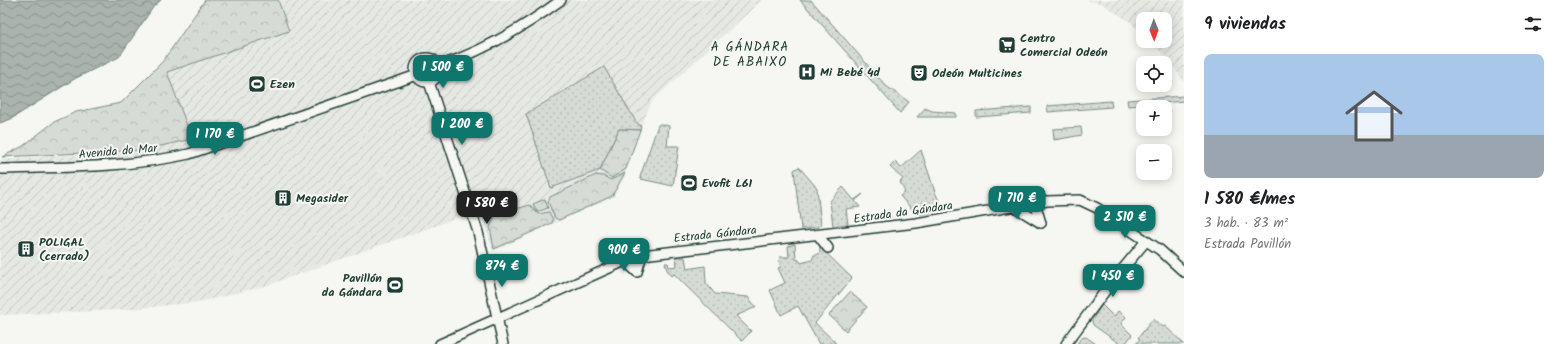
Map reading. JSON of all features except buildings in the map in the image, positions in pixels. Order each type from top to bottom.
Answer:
[{"type":"street","points":[[439,66],[479,52],[522,28],[561,0]]},
{"type":"street","points":[[423,59],[433,60],[439,66],[437,77],[429,82],[423,81],[417,75],[417,65],[423,59]]},
{"type":"street","name":"Avenida do Mar","points":[[0,169],[120,166],[189,154],[417,75]]},
{"type":"street","points":[[429,82],[474,219],[503,344]]},
{"type":"street","points":[[1080,200],[1092,197],[1097,208]]},
{"type":"street","name":"Estrada da Gándara","points":[[818,235],[916,223],[1032,203],[1080,200],[1097,208],[1160,250],[1184,272]]},
{"type":"street","points":[[1036,216],[1047,201]]},
{"type":"street","points":[[1032,203],[1036,216]]},
{"type":"street","points":[[1013,206],[1036,216]]},
{"type":"street","points":[[818,235],[828,248],[835,233]]},
{"type":"street","name":"Estrada Gándara","points":[[440,344],[625,261],[642,256],[818,235]]},
{"type":"street","points":[[1066,344],[1106,289],[1146,241]]},
{"type":"street","points":[[625,261],[637,272],[642,256]]},
{"type":"shaded area","points":[[278,0],[762,0],[652,101],[641,126],[626,171],[614,196],[493,251],[480,210],[265,286],[199,302],[121,310],[0,315],[0,160],[143,150],[192,139],[167,72],[289,31]]},
{"type":"shaded area","points":[[1085,0],[1184,0],[1184,82],[1172,65],[1172,56],[1165,56],[1157,48],[1172,48],[1172,12],[1136,12],[1136,28],[1101,3]]},
{"type":"green space","points":[[205,0],[278,0],[289,31],[167,72],[192,139],[143,150],[2,157],[23,146],[54,122],[76,112],[121,103],[163,61]]},
{"type":"green space","points":[[800,0],[811,0],[886,86],[909,102],[900,113]]},
{"type":"green space","points":[[604,67],[636,122],[641,126],[640,130],[619,129],[600,170],[551,188],[526,114]]},
{"type":"green space","points":[[1184,96],[1184,101],[1172,102],[1172,100],[1136,100],[1136,105],[1128,106],[1127,100]]},
{"type":"green space","points":[[1111,101],[1112,107],[1048,112],[1047,106]]},
{"type":"green space","points":[[1031,107],[1031,113],[976,117],[976,111]]},
{"type":"green space","points":[[925,108],[932,111],[956,113],[956,117],[917,117]]},
{"type":"green space","points":[[658,125],[669,126],[667,146],[679,146],[673,186],[641,179],[640,177]]},
{"type":"green space","points":[[1081,127],[1082,135],[1054,140],[1053,129]]},
{"type":"green space","points":[[619,129],[640,130],[626,169],[612,178],[600,170]]},
{"type":"green space","points":[[921,150],[935,192],[943,210],[917,215],[900,196],[905,192],[900,182],[903,179],[890,167],[895,162],[901,168]]},
{"type":"green space","points":[[799,167],[817,188],[821,225],[819,227],[801,229],[794,170]]},
{"type":"green space","points":[[625,173],[612,196],[559,220],[555,218],[548,202],[550,197],[596,175],[603,176],[611,180]]},
{"type":"green space","points":[[843,187],[854,200],[863,194],[855,201],[860,207],[846,209],[848,224],[833,226],[830,201]]},
{"type":"green space","points":[[545,199],[548,208],[537,212],[533,204]]},
{"type":"green space","points":[[530,205],[538,214],[549,212],[553,220],[552,223],[494,249],[490,227],[495,215]]},
{"type":"green space","points":[[795,244],[796,259],[801,263],[812,260],[814,255],[817,255],[820,252],[820,244],[822,249],[852,278],[815,323],[835,342],[835,344],[819,344],[798,306],[781,315],[770,290],[785,283],[778,268],[781,267],[779,261],[780,257],[789,257],[788,246]]},
{"type":"green space","points":[[676,257],[685,257],[687,269],[705,266],[706,283],[715,294],[748,297],[756,307],[736,316],[751,331],[742,341],[674,274],[672,276],[667,270],[665,263],[668,263],[669,267],[677,266]]},
{"type":"green space","points":[[850,292],[867,307],[846,331],[829,315]]},
{"type":"green space","points":[[1102,305],[1114,317],[1118,311],[1126,317],[1121,324],[1132,335],[1125,344],[1120,344],[1093,325],[1092,320]]},
{"type":"green space","points":[[1153,319],[1163,327],[1165,326],[1184,344],[1136,344],[1140,339],[1138,338]]},
{"type":"green space","points":[[1086,337],[1096,344],[1077,344],[1081,338]]},
{"type":"water","points":[[0,0],[161,0],[154,6],[119,57],[76,78],[11,119],[0,123]]},
{"type":"place","name":"Centro Comercial Odeón","points":[[1007,45]]},
{"type":"place","name":"Mi Bebé 4d","points":[[807,72]]},
{"type":"place","name":"Odeón Multicines","points":[[919,73]]},
{"type":"place","name":"Ezen","points":[[257,84]]},
{"type":"place","name":"Evofit L61","points":[[689,183]]},
{"type":"place","name":"Megasider","points":[[283,198]]},
{"type":"place","name":"POLIGAL (cerrado)","points":[[26,249]]},
{"type":"place","name":"Pavillón da Gándara","points":[[395,285]]},
{"type":"district","name":"A GÁNDARA DE ABAIXO","points":[[750,54]]}]
